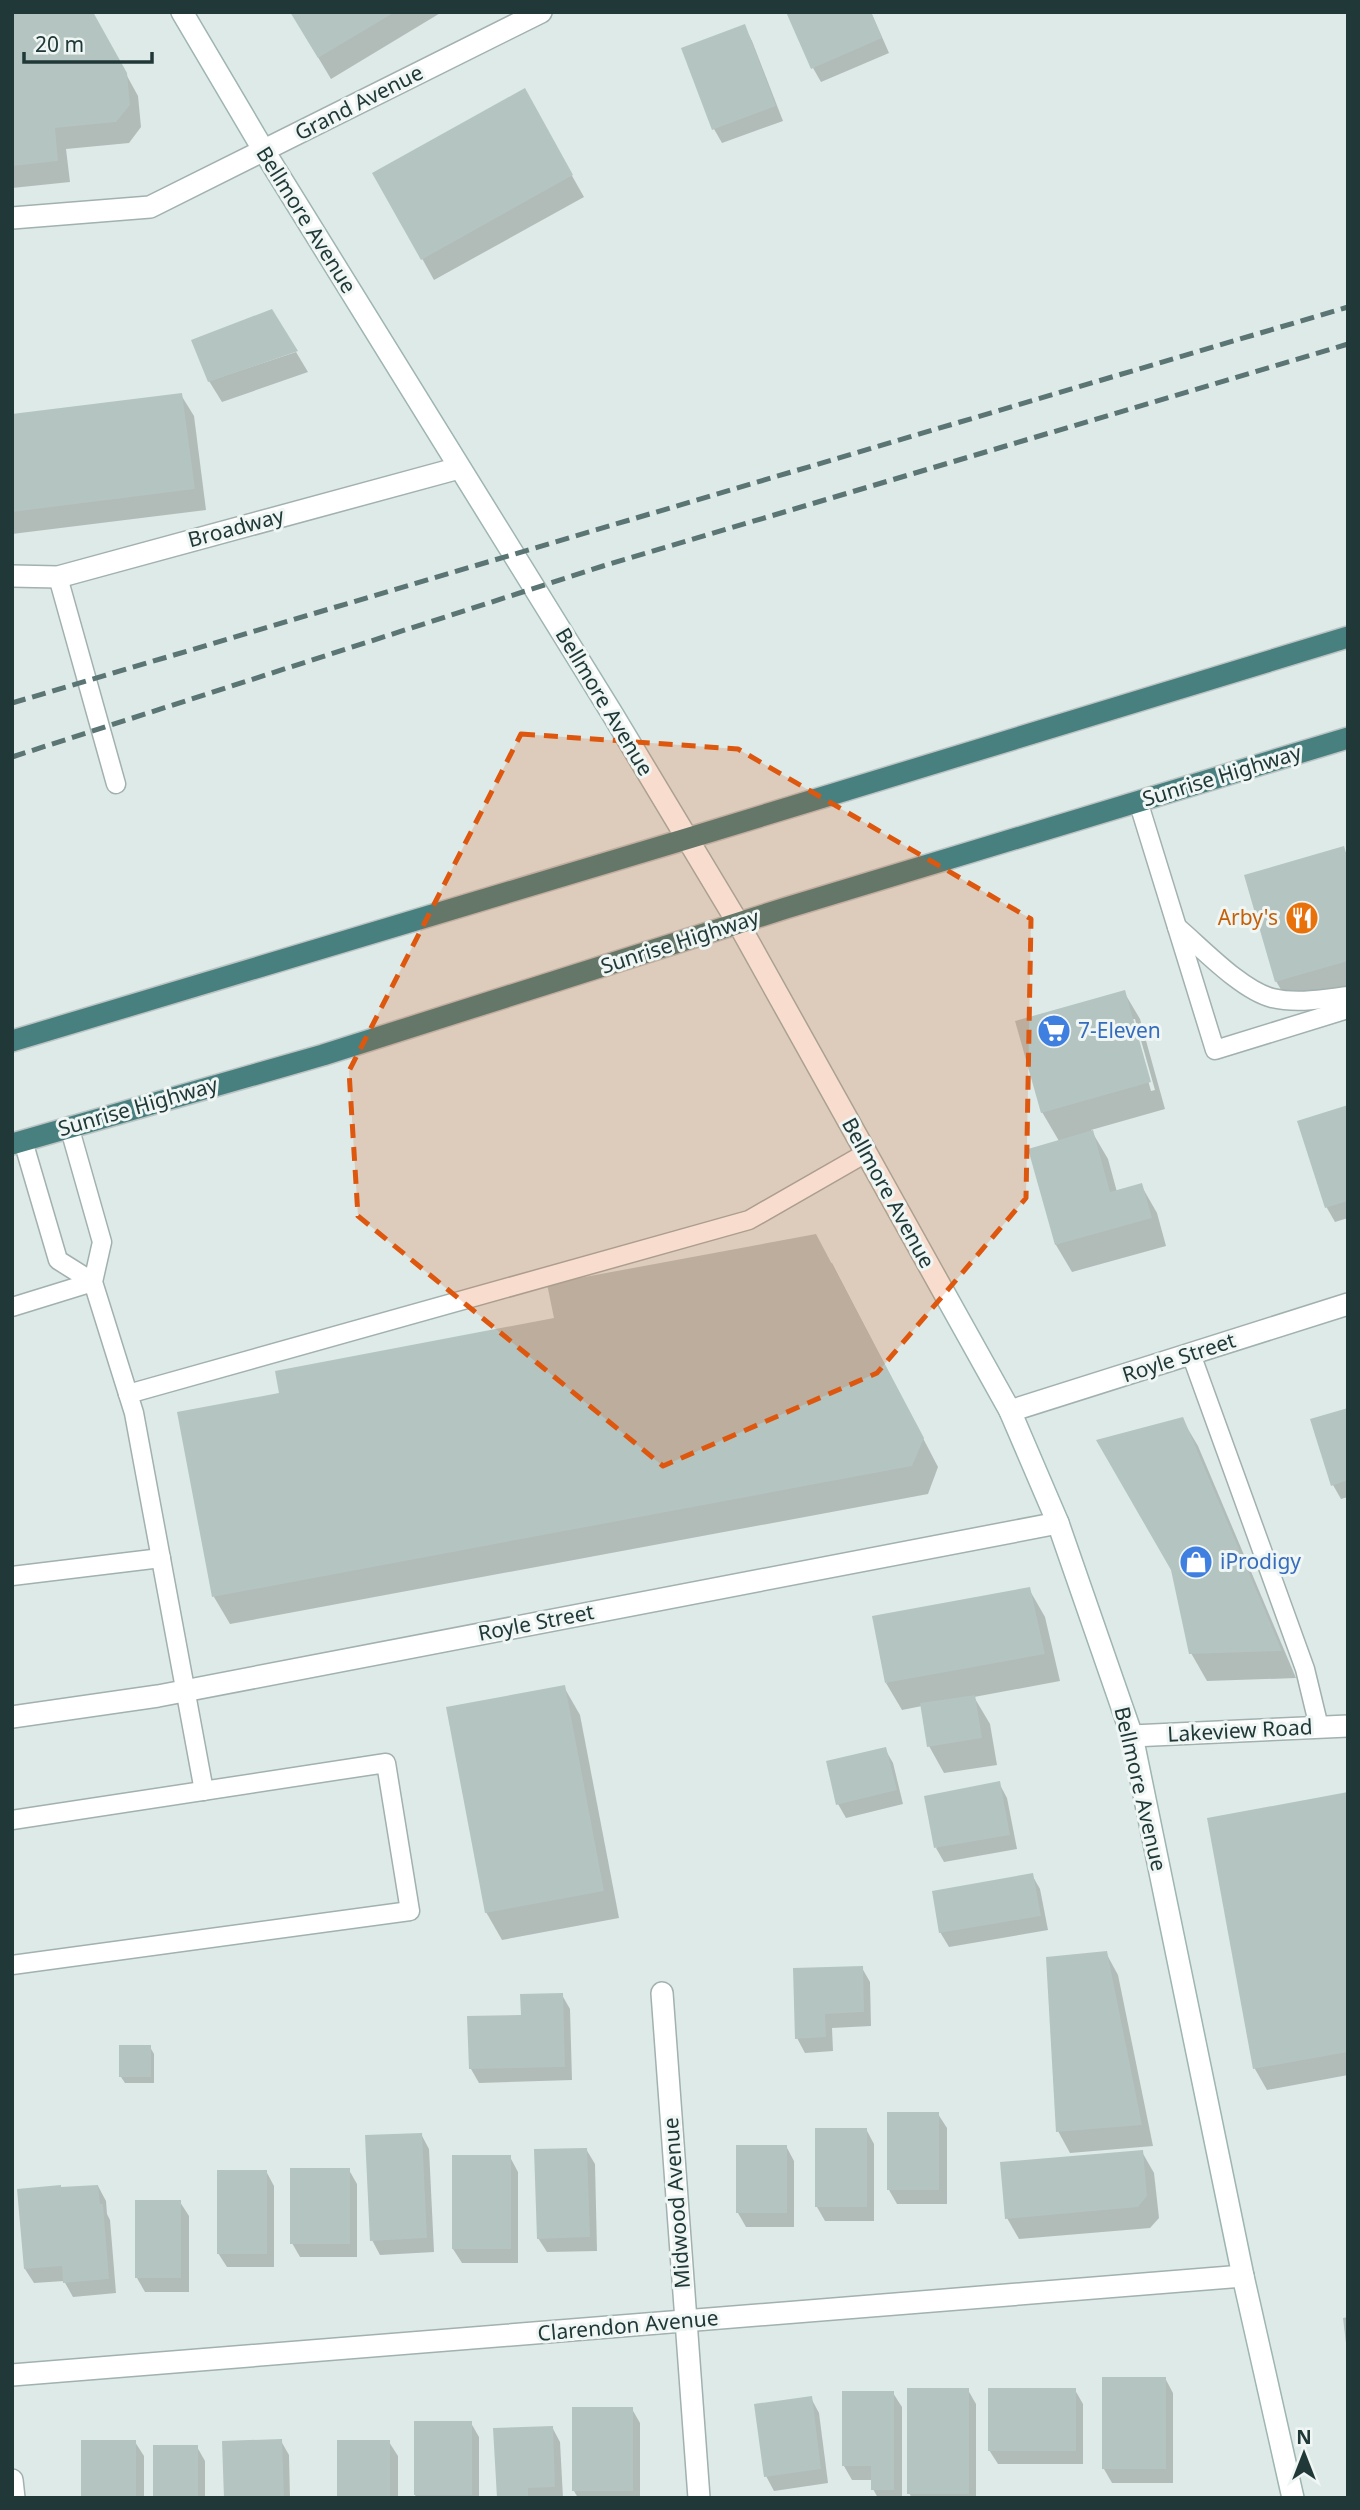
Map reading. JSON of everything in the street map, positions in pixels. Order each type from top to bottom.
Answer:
[{"type":"highway","points":[[12,1041],[1348,637]]},
{"type":"highway","name":"Sunrise Highway","points":[[18,1142],[323,1055],[738,923],[1348,738]]},
{"type":"street","name":"Bellmore Avenue","points":[[182,12],[264,151],[458,468],[514,553],[738,923],[1010,1411],[1058,1523],[1132,1736],[1243,2276],[1293,2498]]},
{"type":"street","name":"Grand Avenue","points":[[12,218],[150,207],[541,12]]},
{"type":"street","name":"Broadway","points":[[12,576],[58,577],[458,468]]},
{"type":"street","name":"Royle Street","points":[[1010,1411],[1348,1304]]},
{"type":"street","name":"Royle Street","points":[[12,1717],[186,1690],[1058,1523]]},
{"type":"street","name":"Lakeview Road","points":[[1132,1736],[1348,1726]]},
{"type":"street","name":"Midwood Avenue","points":[[662,1993],[699,2498]]},
{"type":"street","name":"Clarendon Avenue","points":[[12,2375],[1243,2276]]},
{"type":"street","points":[[12,2480],[14,2498]]},
{"type":"lane","points":[[58,577],[116,784]]},
{"type":"lane","points":[[1138,802],[1216,1050],[1348,1009]]},
{"type":"lane","points":[[1177,927],[1239,981],[1271,998],[1300,1001],[1348,996]]},
{"type":"lane","points":[[69,1126],[102,1242],[93,1282],[134,1413],[204,1791]]},
{"type":"lane","points":[[18,1142],[58,1260],[93,1282]]},
{"type":"lane","points":[[128,1394],[749,1220],[866,1153]]},
{"type":"lane","points":[[12,1307],[93,1282]]},
{"type":"lane","points":[[1191,1354],[1305,1669],[1320,1727]]},
{"type":"lane","points":[[12,1576],[161,1558]]},
{"type":"lane","points":[[12,1820],[386,1763],[410,1911],[12,1965]]},
{"type":"highlighted area","points":[[521,734],[738,749],[1031,919],[1026,1198],[877,1373],[663,1466],[358,1216],[349,1071]]},
{"type":"building","points":[[12,12],[93,12],[127,73],[130,105],[116,122],[55,128],[58,161],[12,166]]},
{"type":"building","points":[[290,12],[395,12],[318,58]]},
{"type":"building","points":[[786,12],[871,12],[882,38],[811,69]]},
{"type":"building","points":[[745,24],[776,106],[712,130],[681,48]]},
{"type":"building","points":[[525,88],[573,175],[421,260],[372,173]]},
{"type":"building","points":[[272,309],[298,351],[208,382],[191,340]]},
{"type":"building","points":[[182,393],[195,489],[12,512],[12,414]]},
{"type":"building","name":"Arby's","points":[[1344,846],[1348,860],[1348,961],[1275,982],[1244,875]]},
{"type":"building","points":[[1125,990],[1151,1082],[1041,1113],[1015,1021]]},
{"type":"building","points":[[1348,1105],[1348,1201],[1325,1208],[1297,1121]]},
{"type":"building","points":[[1093,1130],[1110,1192],[1142,1183],[1152,1218],[1055,1245],[1028,1149]]},
{"type":"building","points":[[816,1234],[924,1438],[912,1466],[212,1597],[177,1412],[279,1393],[275,1371],[554,1318],[547,1284]]},
{"type":"building","points":[[1348,1408],[1348,1480],[1331,1486],[1310,1419]]},
{"type":"building","points":[[1183,1417],[1282,1651],[1189,1654],[1171,1570],[1096,1440]]},
{"type":"building","points":[[1030,1587],[1045,1654],[885,1683],[872,1616]]},
{"type":"building","points":[[565,1685],[604,1891],[485,1913],[446,1707]]},
{"type":"building","points":[[975,1695],[982,1738],[927,1747],[920,1703]]},
{"type":"building","points":[[886,1747],[897,1790],[836,1805],[826,1761]]},
{"type":"building","points":[[1000,1781],[1010,1835],[934,1848],[924,1796]]},
{"type":"building","points":[[1348,1792],[1348,2052],[1253,2069],[1207,1818]]},
{"type":"building","points":[[1033,1873],[1041,1916],[939,1933],[932,1891]]},
{"type":"building","points":[[1107,1951],[1142,2125],[1056,2132],[1046,1957]]},
{"type":"building","points":[[863,1966],[864,2012],[825,2014],[826,2037],[795,2039],[793,1968]]},
{"type":"building","points":[[563,1993],[565,2067],[469,2069],[467,2016],[521,2015],[520,1994]]},
{"type":"building","points":[[119,2045],[151,2045],[151,2077],[119,2077]]},
{"type":"building","points":[[887,2112],[939,2112],[939,2190],[887,2190]]},
{"type":"building","points":[[815,2128],[867,2128],[867,2207],[815,2207]]},
{"type":"building","points":[[422,2133],[427,2238],[370,2241],[365,2135]]},
{"type":"building","points":[[736,2145],[787,2145],[787,2213],[736,2213]]},
{"type":"building","points":[[587,2148],[590,2237],[537,2239],[534,2149]]},
{"type":"building","points":[[1143,2150],[1147,2196],[1138,2207],[1005,2219],[1000,2162]]},
{"type":"building","points":[[452,2155],[511,2155],[511,2249],[452,2249]]},
{"type":"building","points":[[290,2168],[350,2168],[350,2244],[290,2244]]},
{"type":"building","points":[[217,2170],[267,2170],[267,2254],[217,2254]]},
{"type":"building","points":[[98,2185],[100,2204],[103,2204],[109,2279],[63,2283],[62,2266],[24,2269],[17,2189]]},
{"type":"building","points":[[135,2200],[181,2200],[181,2278],[135,2278]]},
{"type":"building","points":[[1348,2317],[1348,2343],[1346,2343],[1343,2318]]},
{"type":"building","points":[[1102,2377],[1166,2377],[1166,2469],[1102,2469]]},
{"type":"building","points":[[907,2388],[969,2388],[969,2494],[907,2494]]},
{"type":"building","points":[[988,2388],[1076,2388],[1076,2451],[988,2451]]},
{"type":"building","points":[[842,2391],[894,2391],[894,2490],[871,2490],[871,2466],[842,2466]]},
{"type":"building","points":[[812,2396],[821,2469],[764,2477],[754,2404]]},
{"type":"building","points":[[572,2407],[633,2407],[633,2491],[572,2491]]},
{"type":"building","points":[[414,2421],[472,2421],[472,2495],[414,2495]]},
{"type":"building","points":[[553,2426],[555,2487],[528,2488],[528,2498],[497,2498],[493,2428]]},
{"type":"building","points":[[282,2439],[284,2498],[224,2498],[222,2441]]},
{"type":"building","points":[[81,2440],[136,2440],[136,2498],[81,2498]]},
{"type":"building","points":[[337,2440],[390,2440],[390,2498],[337,2498]]},
{"type":"building","points":[[153,2445],[198,2445],[198,2498],[153,2498]]},
{"type":"railway","points":[[12,703],[1348,307]]},
{"type":"railway","points":[[12,757],[603,566],[1348,344]]},
{"type":"place","name":"Arby's","points":[[1302,918]]},
{"type":"place","name":"7-Eleven","points":[[1054,1031]]},
{"type":"place","name":"iProdigy","points":[[1196,1562]]}]
